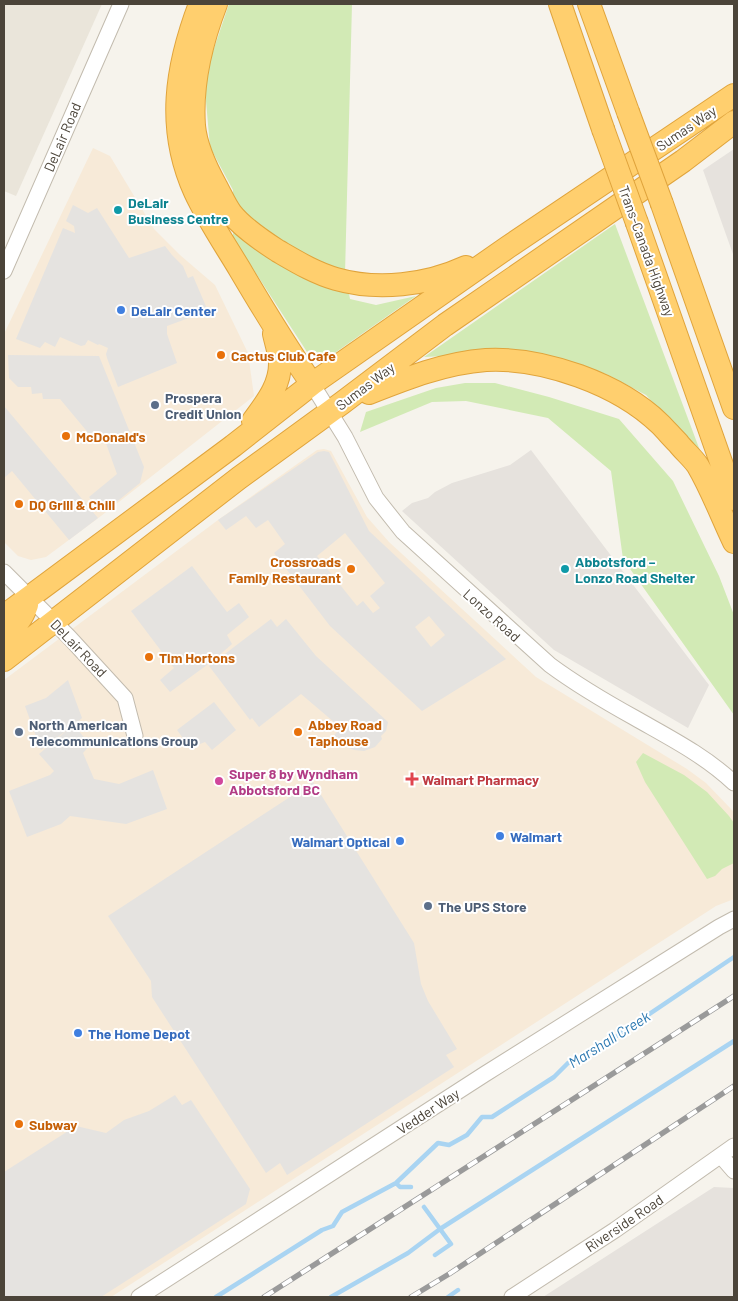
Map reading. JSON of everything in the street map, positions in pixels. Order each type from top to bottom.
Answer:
[{"type":"highway","points":[[200,4],[188,34],[177,92],[182,153],[195,192],[272,323],[312,384]]},
{"type":"highway","points":[[216,4],[200,51],[194,90],[194,128],[205,166],[232,213],[265,243],[302,265],[336,279],[376,286],[410,284],[451,274],[508,247]]},
{"type":"highway","name":"Trans-Canada Highway","points":[[560,4],[734,499]]},
{"type":"highway","points":[[591,4],[602,40],[734,408]]},
{"type":"highway","points":[[676,135],[734,84]]},
{"type":"highway","name":"Sumas Way","points":[[4,616],[233,446],[312,384],[508,247],[734,95]]},
{"type":"highway","name":"Sumas Way","points":[[4,660],[239,478],[336,408],[445,325],[683,161],[734,122]]},
{"type":"highway","points":[[233,446],[269,399],[278,381],[280,361],[272,323]]},
{"type":"highway","points":[[336,408],[407,378],[453,364],[487,360],[527,362],[560,369],[594,382],[634,403],[660,423],[697,465],[734,542]]},
{"type":"highway","points":[[4,636],[23,618],[30,597]]},
{"type":"street","name":"DeLair Road","points":[[4,271],[121,4]]},
{"type":"street","name":"Lonzo Road","points":[[312,384],[336,408],[345,437],[376,498],[403,532],[550,666],[566,678],[694,750],[734,783]]},
{"type":"street","name":"DeLair Road","points":[[4,572],[125,698],[135,736]]},
{"type":"street","name":"Vedder Way","points":[[139,1297],[485,1074],[719,927],[734,920]]},
{"type":"street","name":"Riverside Road","points":[[512,1297],[615,1230],[734,1146]]},
{"type":"street","points":[[721,1156],[734,1171]]},
{"type":"shaded area","points":[[4,4],[102,4],[16,196],[4,191]]},
{"type":"shaded area","name":"DeLair Center","points":[[93,148],[110,156],[154,229],[180,255],[215,285],[248,353],[254,396],[46,557],[31,560],[18,556],[4,542],[4,334]]},
{"type":"shaded area","points":[[734,149],[734,257],[703,170]]},
{"type":"shaded area","points":[[73,205],[88,213],[97,208],[129,258],[165,246],[183,266],[188,278],[193,276],[208,311],[167,326],[167,334],[177,363],[118,387],[107,358],[108,348],[88,340],[85,345],[81,346],[60,337],[55,347],[45,342],[40,348],[16,339],[63,228],[75,233],[74,226],[66,221]]},
{"type":"shaded area","points":[[8,355],[99,356],[144,467],[140,483],[109,508],[106,505],[99,510],[89,497],[117,474],[103,435],[95,441],[60,399],[43,399],[42,393],[32,394],[31,387],[18,387],[9,378]]},
{"type":"shaded area","points":[[4,406],[98,518],[69,540],[12,471],[4,478]]},
{"type":"shaded area","points":[[317,450],[331,451],[367,517],[389,542],[536,677],[687,769],[706,783],[732,810],[734,813],[734,899],[716,906],[111,1297],[4,1297],[4,680],[218,520]]},
{"type":"shaded area","points":[[531,450],[709,685],[688,728],[554,650],[402,511],[412,503],[428,498],[452,483],[510,465]]},
{"type":"shaded area","points":[[318,452],[329,452],[369,531],[506,659],[422,711],[330,626],[274,553],[285,544],[268,520],[256,528],[246,516],[226,530],[218,520]],"holes":[[[345,533],[385,583],[370,596],[380,608],[373,613],[363,601],[357,606],[317,556]],[[429,616],[445,635],[431,647],[415,627]]]},
{"type":"shaded area","points":[[192,566],[227,612],[239,603],[249,617],[227,635],[232,644],[216,658],[210,651],[205,658],[207,665],[170,692],[160,680],[174,668],[131,611]]},
{"type":"shaded area","points":[[271,619],[277,627],[286,619],[316,656],[388,722],[386,731],[381,736],[382,739],[375,747],[364,751],[347,747],[334,735],[341,728],[301,694],[259,727],[252,718],[250,720],[209,666]]},
{"type":"shaded area","points":[[68,680],[82,718],[74,725],[90,745],[83,753],[94,779],[119,784],[153,770],[167,809],[126,824],[70,816],[61,824],[27,837],[9,791],[50,775],[54,771],[39,754],[72,726],[41,750],[25,706],[46,698]]},
{"type":"shaded area","points":[[214,702],[236,730],[212,750],[205,742],[190,748],[177,730]]},
{"type":"shaded area","points":[[313,782],[414,943],[421,984],[428,1001],[457,1049],[446,1055],[454,1067],[287,1175],[280,1163],[266,1173],[152,997],[151,981],[108,916]]},
{"type":"shaded area","points":[[175,1095],[182,1105],[191,1100],[250,1189],[246,1204],[101,1297],[4,1297],[4,1172],[76,1126],[106,1133],[124,1120],[149,1111]]},
{"type":"shaded area","points":[[714,1187],[734,1188],[734,1297],[543,1297]]},
{"type":"green space","points":[[229,4],[352,4],[345,274],[350,299],[376,305],[416,296],[329,357],[309,355],[233,238],[233,190],[210,147],[204,78]]},
{"type":"green space","points":[[615,224],[702,456],[646,395],[606,374],[531,352],[424,357]]},
{"type":"green space","points":[[465,383],[495,383],[549,397],[619,419],[673,481],[719,576],[734,615],[734,715],[623,559],[611,471],[548,418],[466,401],[432,402],[360,432],[366,412],[436,388]]},
{"type":"green space","points":[[643,753],[684,775],[707,792],[729,816],[734,823],[734,863],[707,879],[645,782],[636,762]]},
{"type":"waterway","name":"Marshall Creek","points":[[216,1297],[322,1230],[333,1226],[342,1212],[396,1183],[438,1143],[449,1145],[467,1135],[482,1117],[492,1117],[554,1077],[568,1063],[581,1060],[734,957]]},
{"type":"waterway","points":[[331,1297],[408,1253],[440,1229],[734,1041]]},
{"type":"waterway","points":[[396,1183],[400,1187],[411,1187]]},
{"type":"waterway","points":[[424,1207],[451,1244],[435,1255]]},
{"type":"waterway","points":[[448,1297],[458,1290]]},
{"type":"railway","points":[[264,1297],[734,996]]},
{"type":"railway","points":[[411,1297],[449,1274],[734,1086]]},
{"type":"place","name":"DeLair Business Centre","points":[[118,210]]},
{"type":"place","name":"DeLair Center","points":[[121,310]]},
{"type":"place","name":"Cactus Club Cafe","points":[[221,355]]},
{"type":"place","name":"Prospera Credit Union","points":[[155,405]]},
{"type":"place","name":"McDonald's","points":[[66,436]]},
{"type":"place","name":"DQ Grill & Chill","points":[[19,504]]},
{"type":"place","name":"Crossroads Family Restaurant","points":[[351,569]]},
{"type":"place","name":"Abbotsford – Lonzo Road Shelter","points":[[565,569]]},
{"type":"place","name":"Tim Hortons","points":[[149,657]]},
{"type":"place","name":"North American Telecommunications Group","points":[[19,732]]},
{"type":"place","name":"Abbey Road Taphouse","points":[[298,732]]},
{"type":"place","name":"Walmart Pharmacy","points":[[412,779]]},
{"type":"place","name":"Super 8 by Wyndham Abbotsford BC","points":[[219,781]]},
{"type":"place","name":"Walmart","points":[[500,836]]},
{"type":"place","name":"Walmart Optical","points":[[400,841]]},
{"type":"place","name":"The UPS Store","points":[[428,906]]},
{"type":"place","name":"The Home Depot","points":[[78,1033]]},
{"type":"place","name":"Subway","points":[[19,1124]]}]
